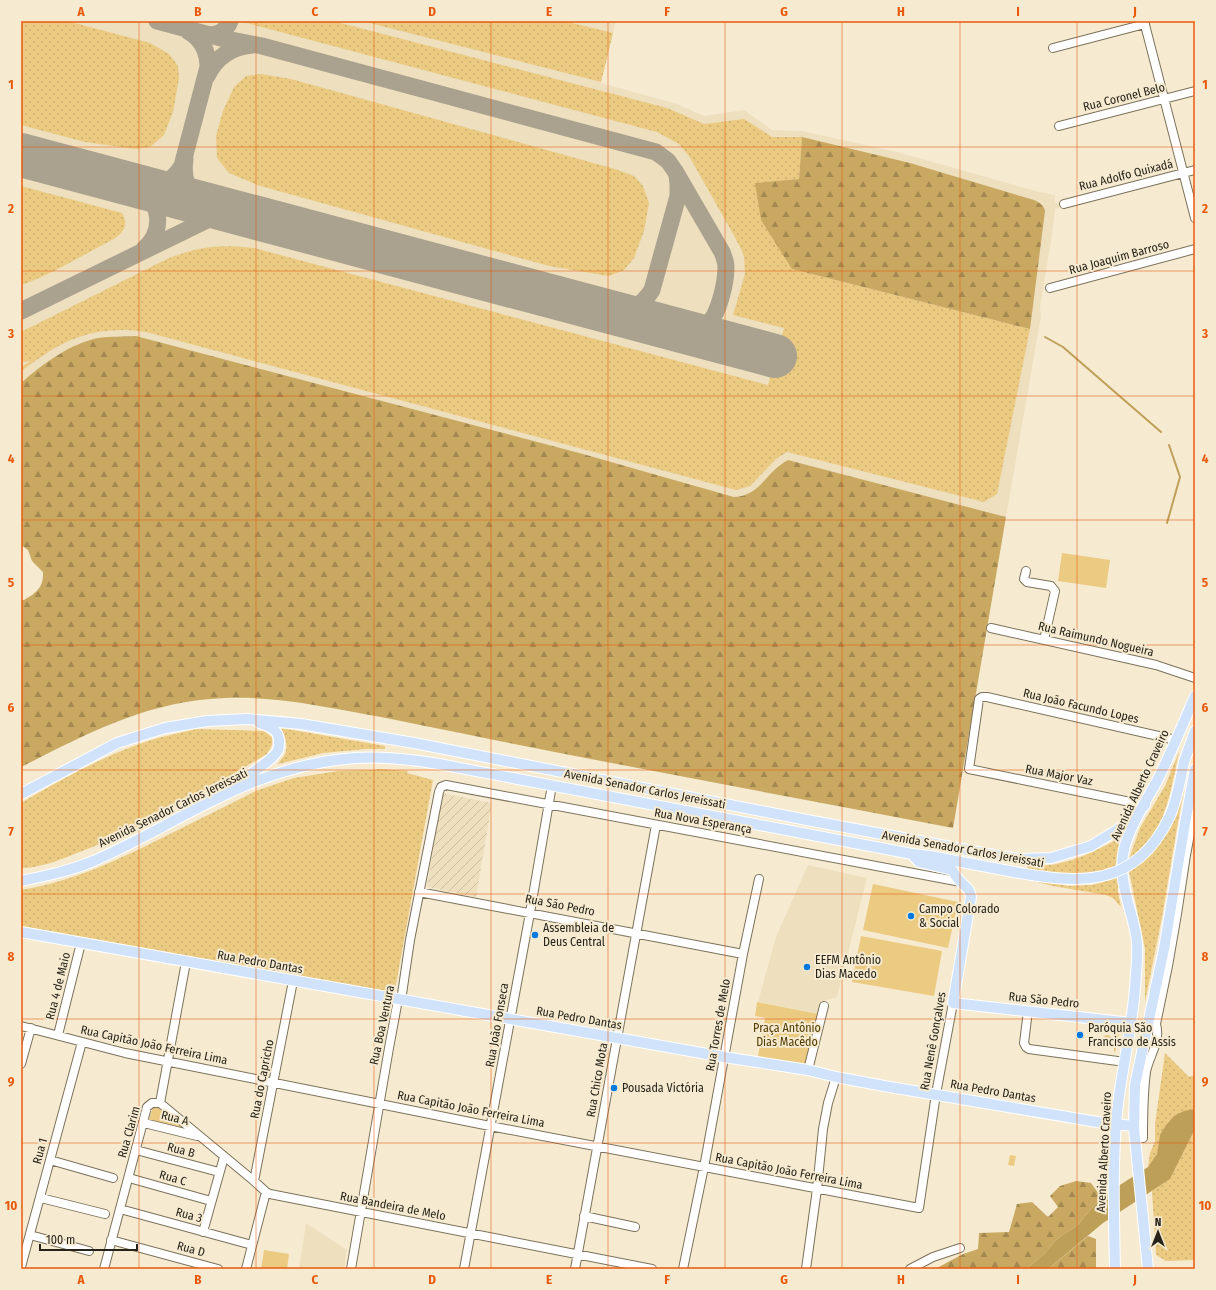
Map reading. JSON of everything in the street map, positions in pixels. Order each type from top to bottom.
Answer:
[{"type":"main road","name":"Avenida Alberto Craveiro","points":[[1115,1269],[1114,1187],[1116,1124],[1132,1023],[1137,974],[1136,936],[1124,879],[1124,849],[1129,835],[1166,762],[1195,696]]},
{"type":"main road","name":"Avenida Senador Carlos Jereissati","points":[[21,794],[117,743],[165,728],[207,721],[246,719],[301,724],[414,743],[807,820],[1020,859],[1051,858],[1092,846],[1118,830],[1145,805]]},
{"type":"main road","points":[[217,798],[270,760],[279,749],[278,736],[275,730],[269,726],[246,719]]},
{"type":"main road","name":"Avenida Senador Carlos Jereissati","points":[[21,881],[65,871],[91,862],[217,798],[266,778],[300,767],[354,758],[417,760],[912,854],[1059,879],[1090,879],[1115,872],[1139,859],[1149,848],[1168,819],[1174,804],[1184,762],[1195,731]]},
{"type":"main road","points":[[1148,1269],[1134,1126],[1135,1091],[1138,1069],[1164,949],[1195,769]]},
{"type":"main road","name":"Rua Nenê Gonçalves","points":[[912,854],[919,862],[952,870],[961,882],[969,889],[971,897],[953,1003]]},
{"type":"main road","name":"Rua Pedro Dantas","points":[[21,932],[724,1057],[808,1070],[836,1077],[1022,1110],[1103,1123],[1134,1126]]},
{"type":"main road","name":"Rua São Pedro","points":[[953,1003],[1132,1023]]},
{"type":"street","points":[[1053,48],[1145,23],[1195,218]]},
{"type":"street","name":"Rua Coronel Belo","points":[[1059,126],[1195,91]]},
{"type":"street","name":"Rua Adolfo Quixadá","points":[[1064,204],[1195,170]]},
{"type":"street","name":"Rua Joaquim Barroso","points":[[1050,288],[1195,249]]},
{"type":"street","points":[[1026,572],[1024,579],[1027,582],[1051,586],[1055,591],[1044,640]]},
{"type":"street","name":"Rua Raimundo Nogueira","points":[[991,628],[1156,665],[1195,678]]},
{"type":"street","name":"Rua João Facundo Lopes","points":[[969,769],[978,702],[980,698],[987,696],[1176,740]]},
{"type":"street","name":"Rua Major Vaz","points":[[969,769],[1145,805]]},
{"type":"street","name":"Rua Nova Esperança","points":[[441,787],[446,785],[961,882]]},
{"type":"street","name":"Rua João Fonseca","points":[[464,1269],[552,785]]},
{"type":"street","name":"Rua Boa Ventura","points":[[351,1269],[379,1103],[399,1000],[402,994],[419,892],[441,787]]},
{"type":"street","points":[[1143,1138],[1142,1112],[1146,1070],[1155,1049],[1158,1031],[1156,1024],[1178,914],[1186,855],[1195,807]]},
{"type":"street","name":"Rua Chico Mota","points":[[575,1269],[656,825]]},
{"type":"street","name":"Rua Torres de Melo","points":[[683,1269],[704,1166],[743,954],[759,879]]},
{"type":"street","name":"Rua São Pedro","points":[[419,892],[530,912],[743,954]]},
{"type":"street","name":"Rua 4 de Maio","points":[[58,1035],[81,943]]},
{"type":"street","name":"Rua Clarim","points":[[105,1269],[111,1240],[148,1107],[149,1104],[156,1102],[160,1103],[186,962]]},
{"type":"street","name":"Rua do Capricho","points":[[254,1181],[293,981]]},
{"type":"street","name":"Rua Nenê Gonçalves","points":[[919,1208],[936,1094],[953,1003]]},
{"type":"street","points":[[808,1070],[824,1006]]},
{"type":"street","points":[[1028,1011],[1024,1043],[1029,1049],[1125,1062]]},
{"type":"street","name":"Rua Capitão João Ferreira Lima","points":[[21,1026],[126,1053],[597,1147],[704,1166],[919,1208]]},
{"type":"street","points":[[21,1064],[31,1028]]},
{"type":"street","name":"Rua 1","points":[[21,1266],[82,1042]]},
{"type":"street","points":[[806,1269],[817,1189],[823,1128],[828,1103],[836,1077]]},
{"type":"street","points":[[160,1103],[266,1192],[246,1269]]},
{"type":"street","name":"Rua A","points":[[144,1123],[201,1137]]},
{"type":"street","name":"Rua B","points":[[136,1150],[219,1172]]},
{"type":"street","points":[[203,1232],[224,1157]]},
{"type":"street","points":[[50,1160],[112,1178]]},
{"type":"street","name":"Rua C","points":[[129,1178],[211,1201]]},
{"type":"street","name":"Rua Bandeira de Melo","points":[[266,1192],[470,1234],[652,1269]]},
{"type":"street","points":[[40,1198],[105,1214]]},
{"type":"street","name":"Rua 3","points":[[120,1209],[252,1245]]},
{"type":"street","points":[[584,1216],[635,1227]]},
{"type":"street","points":[[30,1235],[89,1251]]},
{"type":"street","name":"Rua D","points":[[111,1240],[218,1269]]},
{"type":"street","points":[[910,1269],[933,1257],[960,1248]]},
{"type":"shaded area","points":[[21,21],[616,21],[601,83],[677,104],[704,116],[744,110],[772,130],[802,131],[897,152],[1039,192],[1055,195],[1055,203],[1059,203],[1059,208],[1055,209],[1040,307],[1041,316],[1006,517],[788,460],[780,464],[752,493],[742,497],[734,497],[583,454],[21,383]]},
{"type":"shaded area","points":[[442,793],[492,803],[476,897],[427,887]]},
{"type":"shaded area","name":"EEFM Antônio Dias Macedo","points":[[808,865],[867,878],[837,997],[820,1002],[818,1014],[758,1002],[776,937]]},
{"type":"shaded area","points":[[1195,1109],[1195,1132],[1193,1133],[1170,1179],[1103,1223],[1048,1269],[1027,1269],[1045,1253],[1057,1239],[1078,1225],[1101,1197],[1148,1167],[1157,1154],[1160,1135],[1166,1125],[1174,1116],[1184,1111]]},
{"type":"shaded area","points":[[306,1223],[347,1250],[344,1269],[299,1269]]},
{"type":"green space","points":[[21,21],[67,21],[150,43],[169,54],[178,66],[179,78],[173,112],[164,135],[150,147],[136,149],[85,142],[21,125]]},
{"type":"green space","points":[[243,21],[333,21],[667,108],[704,124],[744,119],[772,137],[802,137],[799,179],[755,183],[792,269],[1030,329],[997,494],[984,502],[787,452],[776,459],[750,486],[736,490],[146,332],[131,330],[103,331],[78,337],[53,349],[21,372],[21,367],[31,361],[21,362],[21,332],[167,259],[189,251],[210,247],[231,246],[254,248],[768,385],[784,328],[733,315],[745,274],[744,257],[732,232],[689,156],[679,144],[657,132]]},
{"type":"green space","points":[[362,21],[564,21],[613,33],[601,82]]},
{"type":"green space","points":[[261,74],[291,79],[615,169],[634,176],[643,186],[649,203],[644,231],[634,258],[624,270],[609,276],[549,266],[257,185],[229,173],[217,158],[216,136],[223,111],[234,87],[246,76]]},
{"type":"green space","points":[[802,137],[910,163],[1034,200],[1041,204],[1045,211],[1030,329],[792,269],[761,220],[755,183],[799,179]]},
{"type":"green space","points":[[21,186],[122,213],[125,221],[124,228],[121,233],[112,240],[50,273],[21,285]]},
{"type":"green space","points":[[136,336],[583,454],[734,497],[743,496],[757,488],[774,470],[788,460],[1006,517],[953,828],[612,763],[367,714],[279,700],[245,698],[210,699],[184,702],[159,708],[135,715],[89,733],[21,767],[21,600],[24,600],[36,592],[41,586],[43,572],[32,561],[28,550],[21,545],[21,383],[47,362],[77,345],[98,338]]},
{"type":"green space","points":[[1062,553],[1110,560],[1106,588],[1058,581]]},
{"type":"green space","points":[[281,728],[385,746],[385,749],[366,749],[323,753],[278,764],[286,752],[286,741]]},
{"type":"green space","points":[[196,729],[264,731],[272,737],[272,745],[267,754],[198,795],[127,832],[57,861],[35,867],[21,868],[21,803],[67,777],[115,754],[148,741]]},
{"type":"green space","points":[[1179,752],[1169,797],[1159,825],[1141,850],[1129,859],[1140,828],[1165,786]]},
{"type":"green space","points":[[1191,752],[1162,917],[1145,1002],[1145,949],[1129,871],[1144,860],[1156,848],[1165,834],[1178,803]]},
{"type":"green space","points":[[380,769],[408,771],[407,773],[433,780],[395,990],[388,992],[21,926],[21,890],[58,882],[112,862],[258,790],[294,778],[338,771]]},
{"type":"green space","points":[[1116,840],[1119,844],[1117,861],[1120,865],[1095,874],[1062,875],[1026,869],[1028,866],[1052,865],[1084,856]]},
{"type":"green space","points":[[1118,878],[1118,892],[1121,907],[1113,898],[1106,895],[1053,886],[1025,879],[1069,886],[1092,885]]},
{"type":"green space","name":"Campo Colorado & Social","points":[[873,884],[958,902],[948,948],[863,930]]},
{"type":"green space","name":"Campo Colorado & Social","points":[[861,936],[942,951],[934,996],[852,982]]},
{"type":"green space","name":"Praça Antônio Dias Macêdo","points":[[757,1002],[818,1014],[807,1063],[803,1066],[759,1058],[758,1056],[765,1018],[755,1016]]},
{"type":"green space","points":[[1120,1029],[1115,1053],[1114,1036],[1116,1031]]},
{"type":"green space","points":[[1107,1035],[1112,1040],[1107,1045],[1102,1040]]},
{"type":"green space","points":[[1165,1053],[1189,1077],[1195,1075],[1195,1109],[1184,1112],[1170,1120],[1160,1137],[1157,1154],[1148,1167],[1150,1153],[1155,1141],[1155,1124]]},
{"type":"green space","points":[[154,1104],[185,1129],[148,1123]]},
{"type":"green space","points":[[1195,1132],[1195,1260],[1166,1261],[1156,1255],[1152,1191],[1170,1179],[1193,1133]]},
{"type":"green space","points":[[1010,1155],[1016,1156],[1014,1166],[1008,1165]]},
{"type":"green space","points":[[1076,1181],[1091,1183],[1101,1197],[1078,1225],[1057,1239],[1045,1253],[1027,1269],[935,1269],[963,1254],[978,1249],[979,1233],[1009,1232],[1017,1204],[1032,1202],[1048,1217],[1058,1207],[1050,1196],[1060,1186]]},
{"type":"green space","points":[[1088,1236],[1096,1239],[1096,1269],[1048,1269]]},
{"type":"green space","points":[[264,1250],[289,1254],[287,1269],[261,1269]]},
{"type":"waterway","points":[[1045,337],[1063,347],[1161,432]]},
{"type":"waterway","points":[[1167,523],[1180,477],[1169,445]]},
{"type":"taxiway","points":[[157,21],[221,38],[262,46],[656,152],[668,161],[675,171],[722,252],[726,265],[725,281],[721,298],[715,315],[711,321],[706,325],[694,329],[673,329]]},
{"type":"taxiway","points":[[208,35],[222,32],[230,21]]},
{"type":"taxiway","points":[[129,184],[152,186],[165,183],[177,174],[182,166],[208,67],[207,56],[203,46],[197,38],[188,31]]},
{"type":"taxiway","points":[[207,76],[215,63],[225,54],[237,48],[252,45]]},
{"type":"taxiway","points":[[185,159],[184,172],[186,182],[190,190],[203,201],[233,211]]},
{"type":"taxiway","points":[[606,311],[620,311],[632,308],[643,301],[652,290],[678,196],[677,175]]},
{"type":"taxiway","points":[[133,185],[142,190],[149,197],[157,214],[158,224],[155,233],[151,242],[143,250]]},
{"type":"taxiway","points":[[21,311],[215,216],[228,212],[237,213]]},
{"type":"runway","points":[[21,155],[775,356]]},
{"type":"place","name":"Campo Colorado & Social","points":[[911,916]]},
{"type":"place","name":"Assembleia de Deus Central","points":[[535,935]]},
{"type":"place","name":"EEFM Antônio Dias Macedo","points":[[807,967]]},
{"type":"place","name":"Paróquia São Francisco de Assis","points":[[1080,1035]]},
{"type":"place","name":"Pousada Victória","points":[[614,1088]]}]
